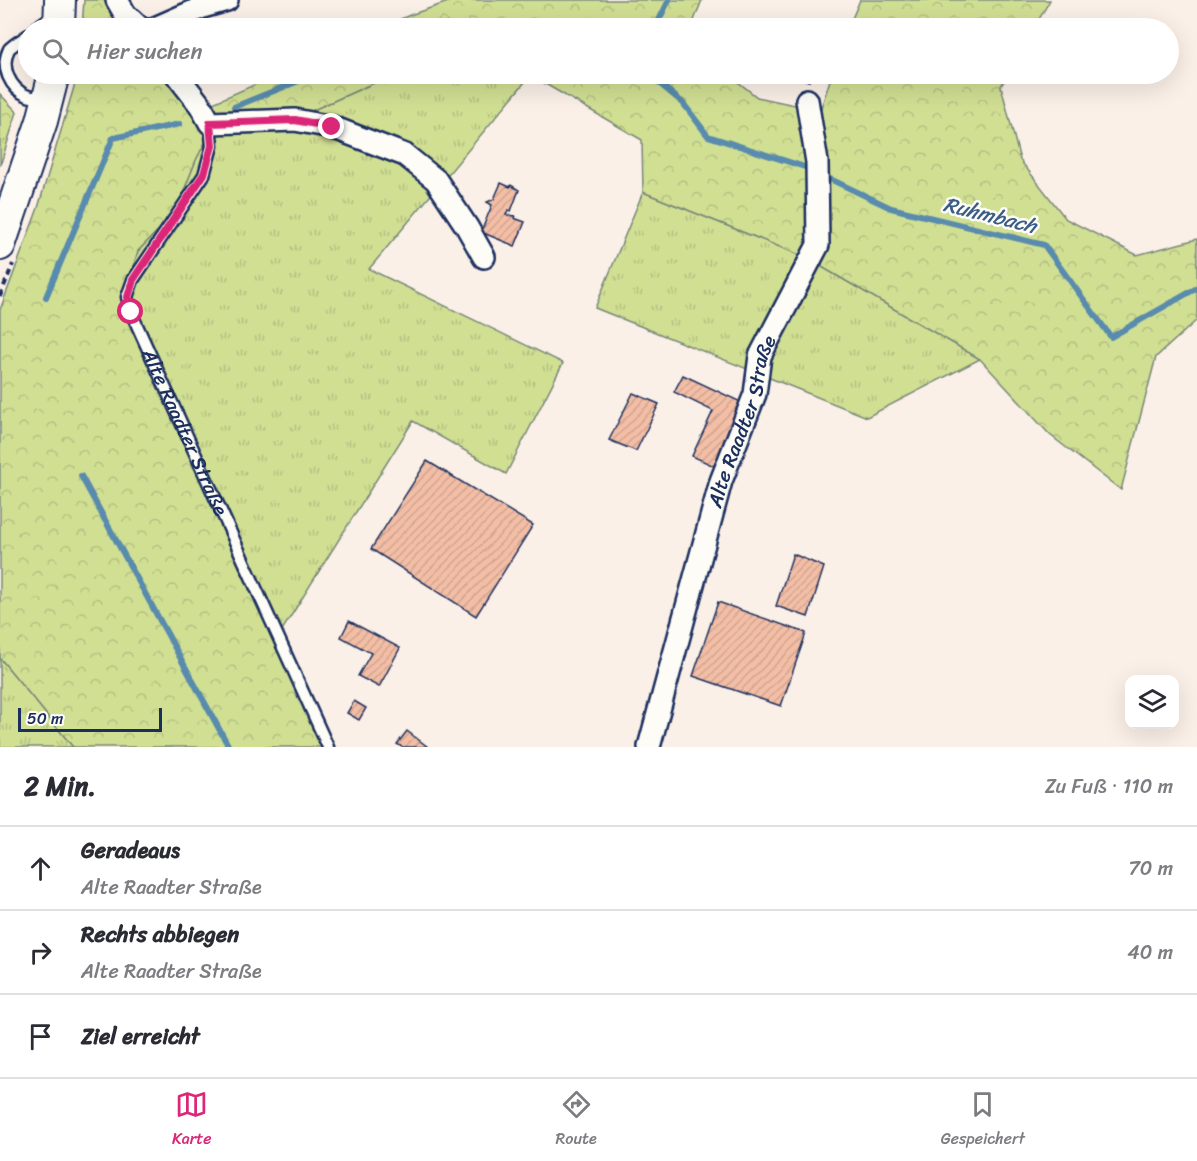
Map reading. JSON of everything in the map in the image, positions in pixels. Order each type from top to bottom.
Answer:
[{"type":"main road","points":[[0,245],[42,121],[51,85]]},
{"type":"street","points":[[117,0],[129,18]]},
{"type":"street","points":[[178,18],[227,0]]},
{"type":"street","points":[[184,84],[210,123],[295,120],[332,127],[405,155],[436,180],[484,257]]},
{"type":"street","name":"Alte Raadter Straße","points":[[650,747],[722,481],[755,394],[760,356],[818,245],[817,162],[807,100]]},
{"type":"lane","points":[[18,42],[9,50],[2,63],[10,84],[29,97],[51,85]]},
{"type":"lane","name":"Alte Raadter Straße","points":[[210,123],[212,146],[204,174],[133,280],[128,297],[136,323],[328,747]]},
{"type":"green space","points":[[84,0],[108,0],[123,18],[83,18]]},
{"type":"green space","points":[[454,0],[702,0],[695,18],[403,18]]},
{"type":"green space","points":[[860,0],[1050,0],[1040,18],[852,18]]},
{"type":"green space","points":[[74,84],[176,84],[212,129],[196,160],[175,213],[138,251],[126,290],[327,747],[73,747],[0,658],[0,310],[38,208]]},
{"type":"green space","points":[[256,84],[372,84],[302,115],[221,124],[206,106]]},
{"type":"green space","points":[[372,84],[523,84],[369,269],[563,363],[506,474],[413,421],[281,632],[126,290],[138,251],[175,213],[196,160],[212,129],[302,115]]},
{"type":"green space","points":[[545,84],[741,84],[757,97],[800,106],[814,222],[805,257],[643,192],[642,140]]},
{"type":"green space","points":[[829,84],[1002,84],[1020,160],[1066,219],[1137,255],[1197,239],[1197,320],[1156,357],[1121,490],[1050,435],[980,359],[822,267],[825,186],[819,114]]},
{"type":"green space","points":[[0,94],[17,112],[0,166]]},
{"type":"green space","points":[[643,192],[805,257],[980,359],[867,417],[595,308]]},
{"type":"green space","points":[[0,658],[73,747],[0,747]]},
{"type":"building","points":[[501,183],[519,190],[511,211],[508,210],[506,215],[515,216],[514,218],[525,222],[515,246],[481,232],[492,205],[487,202],[494,199]]},
{"type":"building","points":[[683,375],[743,403],[714,466],[692,456],[713,411],[674,392]]},
{"type":"building","points":[[633,393],[659,404],[636,451],[609,440]]},
{"type":"building","points":[[427,461],[533,525],[476,616],[371,549]]},
{"type":"building","points":[[793,554],[824,567],[808,617],[776,606]]},
{"type":"building","points":[[718,602],[806,633],[781,706],[693,676]]},
{"type":"building","points":[[349,621],[400,648],[379,687],[358,676],[371,653],[341,637]]},
{"type":"building","points":[[354,701],[366,708],[359,720],[347,713]]},
{"type":"building","points":[[407,731],[428,747],[402,747],[397,744]]},
{"type":"waterway","name":"Ruhmbach","points":[[660,18],[669,0]]},
{"type":"waterway","name":"Ruhmbach","points":[[234,107],[291,84]]},
{"type":"waterway","name":"Ruhmbach","points":[[660,84],[683,103],[708,136],[811,169]]},
{"type":"waterway","points":[[46,297],[113,138],[180,124]]},
{"type":"waterway","name":"Ruhmbach","points":[[830,179],[891,208],[1044,245],[1111,337],[1197,288]]},
{"type":"waterway","points":[[81,476],[229,747]]},
{"type":"route","points":[[131,312],[128,297],[133,280],[204,174],[212,146],[210,123],[295,120],[332,127]]}]
